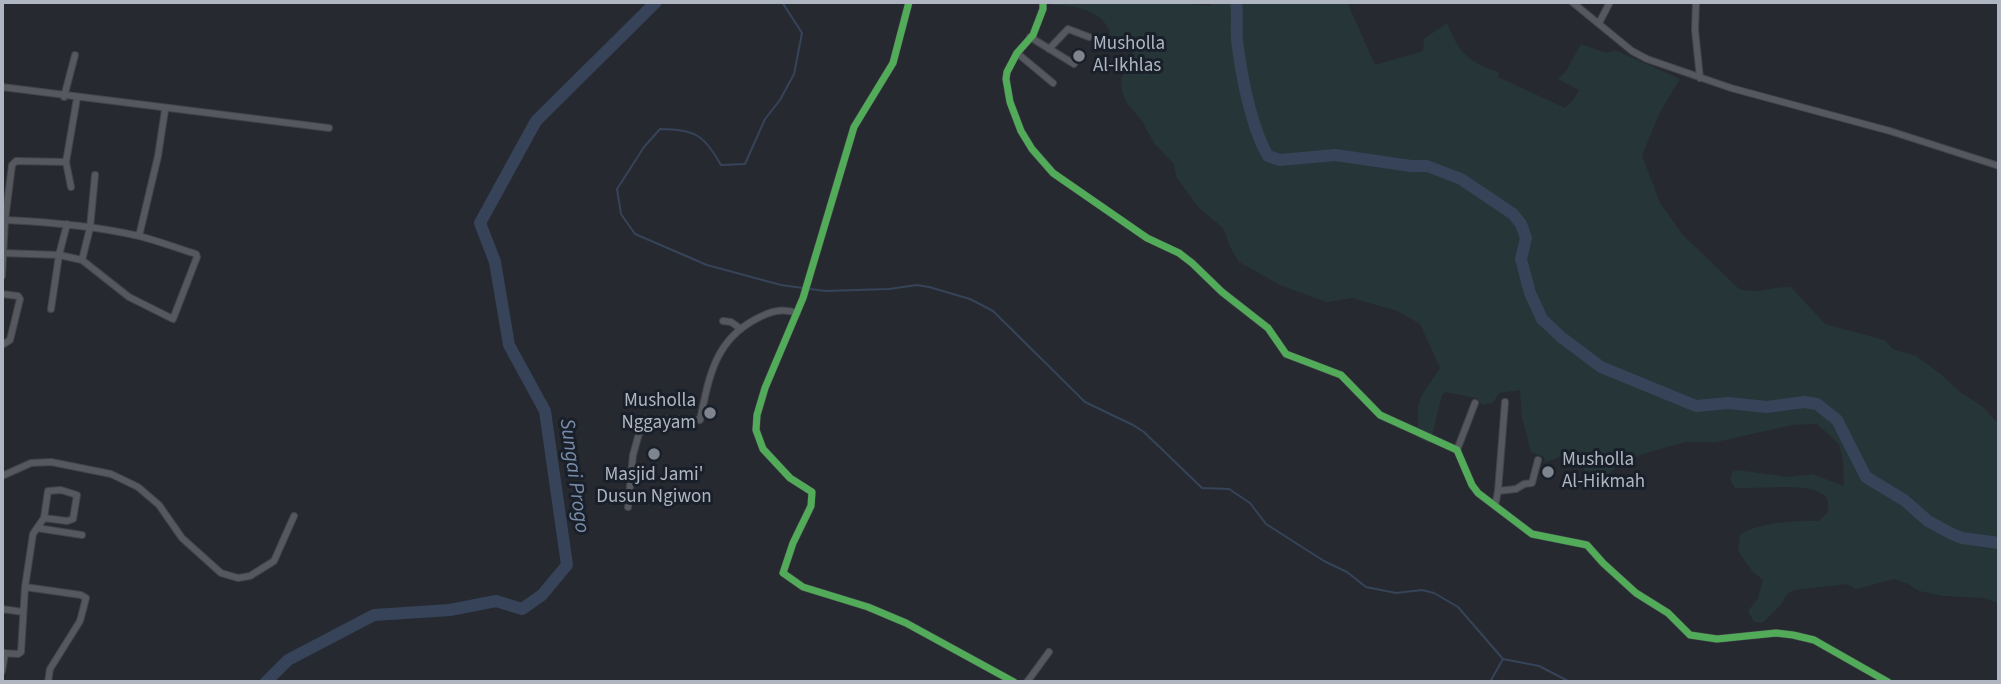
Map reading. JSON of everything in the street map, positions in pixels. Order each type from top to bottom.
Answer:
[{"type":"street","points":[[909,2],[892,63],[854,127],[803,298],[765,388],[757,415],[756,430],[763,449],[790,478],[812,492],[811,506],[793,543],[783,573],[803,587],[868,607],[906,623],[1014,682]]},
{"type":"street","points":[[1043,2],[1043,9],[1030,37],[1017,52],[1006,79],[1010,102],[1021,131],[1031,149],[1053,173],[1147,238],[1192,262],[1222,292],[1268,328],[1286,354],[1341,374],[1380,415],[1457,450],[1472,485],[1495,506],[1532,534],[1587,545],[1603,564],[1636,593],[1668,613],[1690,635],[1717,639],[1776,633],[1793,635],[1814,640],[1888,682]]},
{"type":"street","points":[[1573,2],[1632,51],[1700,78],[1890,131],[1999,166]]},
{"type":"street","points":[[1599,23],[1610,2]]},
{"type":"street","points":[[1696,2],[1695,30],[1700,78]]},
{"type":"street","points":[[1049,49],[1070,29],[1088,37]]},
{"type":"street","points":[[1030,37],[1074,64]]},
{"type":"street","points":[[1017,52],[1053,83]]},
{"type":"street","points":[[64,97],[75,55]]},
{"type":"street","points":[[2,87],[77,99],[329,128]]},
{"type":"street","points":[[71,187],[66,162],[77,99]]},
{"type":"street","points":[[139,236],[158,156],[165,110]]},
{"type":"street","points":[[2,276],[5,220],[13,163],[66,162]]},
{"type":"street","points":[[82,260],[90,228],[95,175]]},
{"type":"street","points":[[2,253],[59,255],[82,260],[129,296],[173,319],[197,256],[139,236],[67,224],[5,220]]},
{"type":"street","points":[[51,309],[59,255],[67,224]]},
{"type":"street","points":[[2,294],[18,296],[20,299],[10,340],[2,345]]},
{"type":"street","points":[[628,507],[634,455],[643,419],[700,420],[711,371],[729,338],[768,312],[783,309],[797,313]]},
{"type":"street","points":[[723,321],[731,322],[741,329]]},
{"type":"street","points":[[1495,506],[1499,491],[1504,402]]},
{"type":"street","points":[[1457,450],[1475,403]]},
{"type":"street","points":[[1499,491],[1518,489],[1524,484],[1532,483],[1538,460]]},
{"type":"street","points":[[2,476],[36,462],[51,462],[111,474],[138,487],[159,505],[181,538],[220,573],[238,579],[250,576],[274,561],[294,516]]},
{"type":"street","points":[[2,671],[3,653],[21,652],[31,537],[44,518],[48,491],[61,490],[77,495],[73,519],[66,521],[44,518]]},
{"type":"street","points":[[37,528],[82,535]]},
{"type":"street","points":[[25,587],[86,598],[80,621],[50,669],[48,682]]},
{"type":"street","points":[[2,609],[23,612]]},
{"type":"street","points":[[1027,682],[1049,652]]},
{"type":"shaded area","points":[[1050,2],[1173,2],[1210,6],[1210,2],[1347,2],[1375,65],[1423,51],[1424,39],[1447,23],[1466,55],[1480,65],[1499,72],[1498,77],[1565,108],[1579,90],[1558,79],[1566,71],[1581,44],[1606,53],[1615,50],[1680,79],[1660,112],[1642,155],[1660,203],[1683,235],[1739,289],[1752,291],[1791,287],[1825,324],[1884,340],[1893,349],[1916,356],[1960,392],[1982,406],[1999,424],[1999,603],[1984,598],[1944,596],[1919,591],[1894,579],[1856,589],[1847,584],[1794,590],[1787,594],[1781,605],[1762,623],[1754,622],[1748,611],[1758,598],[1763,580],[1753,572],[1738,551],[1740,535],[1767,525],[1819,521],[1828,512],[1828,502],[1818,491],[1795,487],[1735,488],[1730,480],[1732,472],[1737,470],[1789,477],[1812,474],[1844,486],[1839,444],[1817,424],[1792,425],[1716,442],[1686,442],[1646,453],[1619,464],[1596,486],[1591,484],[1584,473],[1583,460],[1574,454],[1563,455],[1545,463],[1544,457],[1531,452],[1522,418],[1520,390],[1499,393],[1493,403],[1482,405],[1476,398],[1445,392],[1430,444],[1418,438],[1418,407],[1422,395],[1440,368],[1420,324],[1397,311],[1352,298],[1327,302],[1315,298],[1280,285],[1239,262],[1223,228],[1199,208],[1176,177],[1174,164],[1154,143],[1142,121],[1127,103],[1122,92],[1121,79],[1134,55],[1128,44],[1110,35],[1107,26],[1095,14],[1078,7],[1051,5]]},
{"type":"waterway","name":"Sungai Progo","points":[[266,682],[288,660],[374,615],[450,610],[496,601],[522,609],[542,595],[567,565],[545,411],[509,345],[495,262],[480,223],[536,121],[656,2]]},
{"type":"waterway","points":[[782,2],[802,33],[794,74],[780,100],[765,119],[745,164],[721,165],[709,147],[697,136],[682,130],[660,129],[644,147],[617,189],[621,214],[635,234],[707,265],[781,285],[825,291],[889,289],[917,285],[970,299],[993,311],[1085,402],[1144,432],[1202,488],[1229,489],[1250,503],[1266,524],[1324,561],[1347,572],[1366,587],[1396,593],[1422,590],[1434,593],[1458,607],[1503,659],[1539,666],[1570,682]]},
{"type":"waterway","points":[[1236,2],[1237,40],[1244,84],[1252,116],[1268,156],[1280,160],[1335,155],[1427,166],[1461,179],[1513,214],[1521,224],[1526,238],[1521,259],[1530,293],[1542,319],[1601,367],[1696,406],[1728,403],[1767,407],[1804,402],[1817,404],[1837,420],[1866,477],[1904,500],[1928,521],[1950,533],[1962,538],[1999,543]]},
{"type":"waterway","points":[[1490,682],[1503,659]]},
{"type":"cycle path","points":[[909,2],[893,63],[854,127],[803,298],[765,388],[757,415],[756,430],[763,449],[790,478],[812,492],[811,506],[793,543],[783,573],[803,587],[868,607],[906,623],[1014,682]]},
{"type":"cycle path","points":[[1043,2],[1033,35],[1017,53],[1006,79],[1010,102],[1021,131],[1032,149],[1053,173],[1147,238],[1179,253],[1192,263],[1222,292],[1268,328],[1286,354],[1341,375],[1380,415],[1457,450],[1478,493],[1532,534],[1587,545],[1636,593],[1668,613],[1690,635],[1717,639],[1776,633],[1793,635],[1814,640],[1888,682]]},
{"type":"place","name":"Musholla Al-Ikhlas","points":[[1079,56]]},
{"type":"place","name":"Musholla Nggayam","points":[[710,413]]},
{"type":"place","name":"Masjid Jami' Dusun Ngiwon","points":[[654,454]]},
{"type":"place","name":"Musholla Al-Hikmah","points":[[1548,472]]}]
